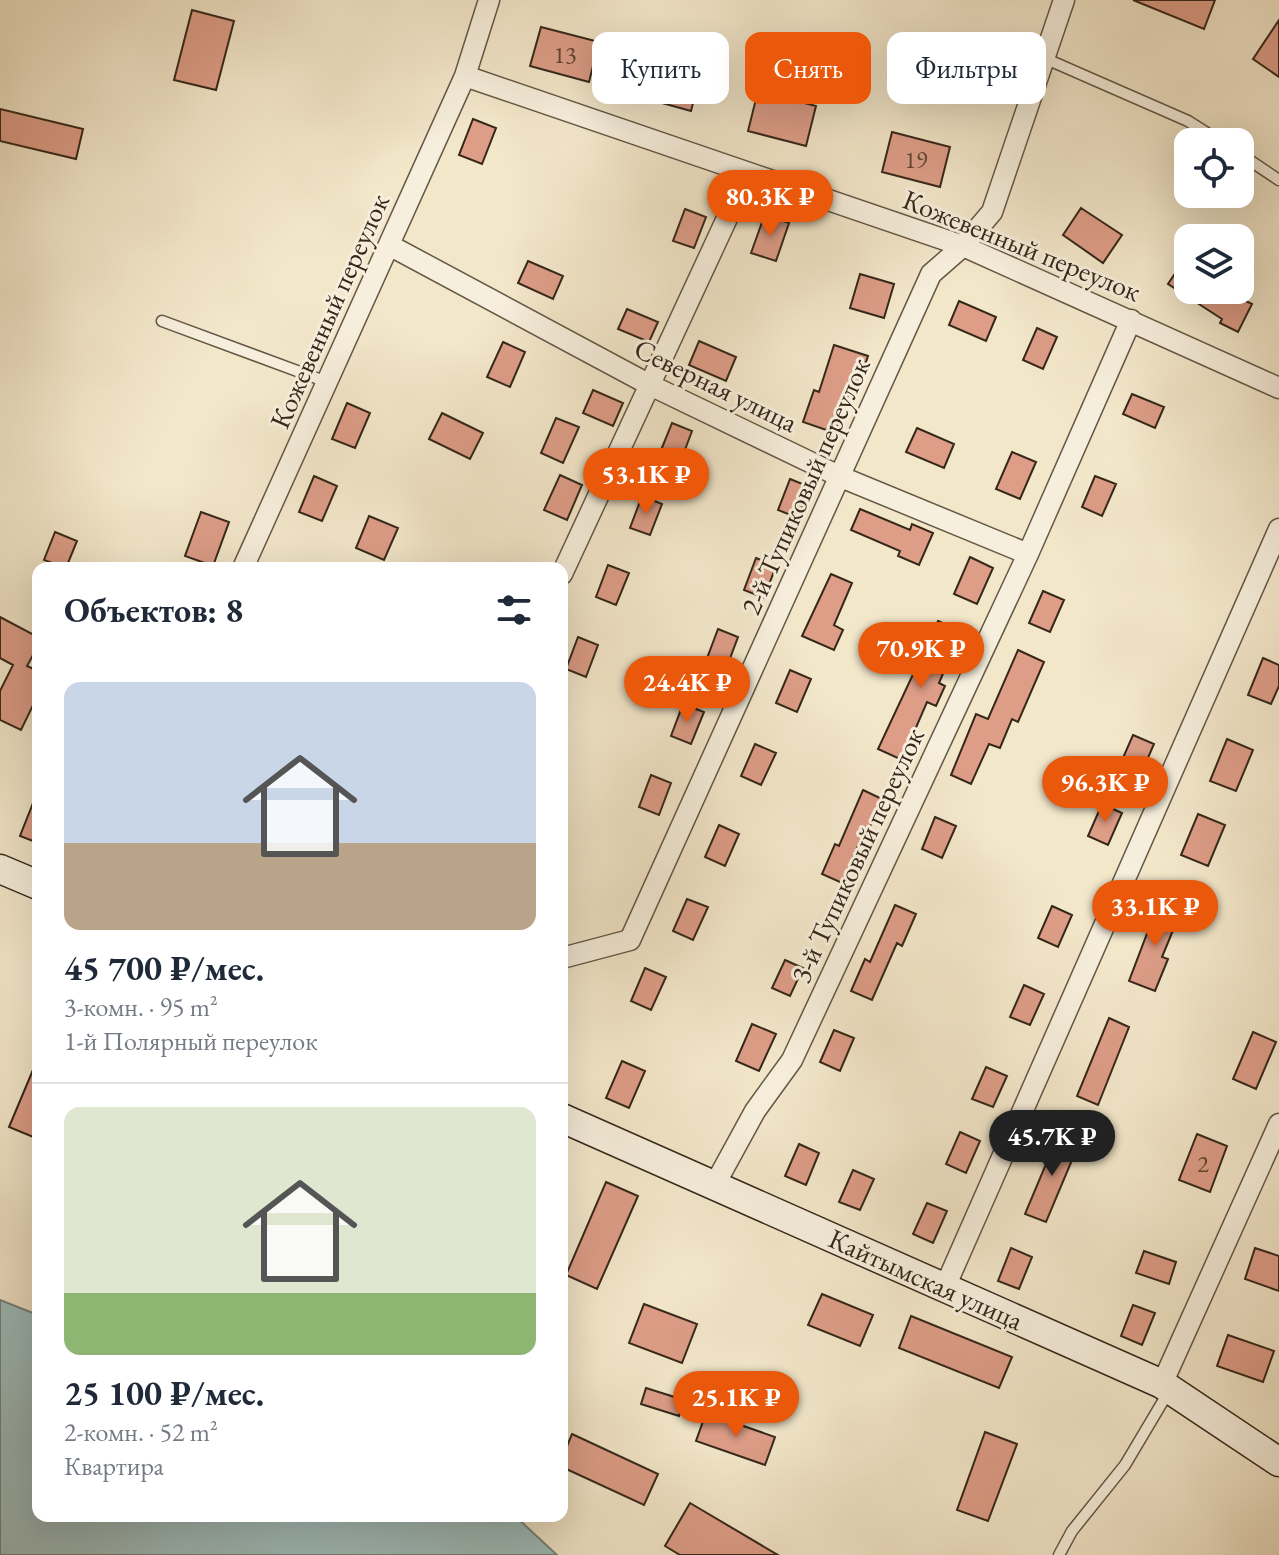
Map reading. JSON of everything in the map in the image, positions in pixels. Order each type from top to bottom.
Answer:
[{"type":"street","name":"Кожевенный переулок","points":[[246,562],[465,76],[489,0]]},
{"type":"street","name":"2-й Тупиковый переулок","points":[[1046,52],[1064,0]]},
{"type":"street","name":"Кожевенный переулок","points":[[465,76],[963,246],[1279,388]]},
{"type":"street","name":"2-й Тупиковый переулок","points":[[568,956],[630,940],[931,274],[963,246],[992,212],[1028,104]]},
{"type":"street","points":[[568,562],[748,173]]},
{"type":"street","name":"Северная улица","points":[[389,245],[650,385],[841,477],[1028,554]]},
{"type":"street","name":"3-й Тупиковый переулок","points":[[714,1186],[755,1111],[792,1060],[1028,554],[1131,320]]},
{"type":"street","points":[[945,1287],[1279,529]]},
{"type":"street","points":[[0,869],[32,882]]},
{"type":"street","name":"Кайтымская улица","points":[[568,1121],[1166,1387],[1279,1462]]},
{"type":"street","points":[[1166,1387],[1279,1124]]},
{"type":"lane","points":[[1046,59],[1199,128]]},
{"type":"lane","points":[[1254,163],[1279,180]]},
{"type":"lane","points":[[162,321],[327,382]]},
{"type":"lane","points":[[1059,1555],[1072,1531],[1125,1465],[1166,1387]]},
{"type":"water","points":[[0,1300],[32,1313],[32,1522],[521,1522],[557,1555],[0,1555]]},
{"type":"building","points":[[1133,0],[1215,0],[1204,29]]},
{"type":"building","points":[[192,10],[234,21],[216,90],[174,80]]},
{"type":"building","points":[[1279,20],[1279,77],[1253,59]]},
{"type":"building","points":[[541,27],[592,40],[589,82],[530,66]]},
{"type":"building","points":[[666,104],[693,104],[691,111]]},
{"type":"building","points":[[755,104],[816,106],[806,146],[748,131]]},
{"type":"building","points":[[0,109],[83,129],[76,159],[0,141]]},
{"type":"building","points":[[473,119],[496,128],[482,164],[459,155]]},
{"type":"building","points":[[892,132],[950,147],[940,187],[882,172]]},
{"type":"building","points":[[1081,208],[1122,235],[1103,263],[1063,235]]},
{"type":"building","points":[[685,209],[706,217],[694,248],[673,241]]},
{"type":"building","points":[[765,214],[789,223],[776,261],[751,253]]},
{"type":"building","points":[[528,261],[563,276],[553,299],[518,283]]},
{"type":"building","points":[[860,274],[894,284],[884,318],[850,308]]},
{"type":"building","points":[[959,301],[996,317],[986,341],[949,325]]},
{"type":"building","points":[[1199,304],[1252,304],[1238,332],[1220,323],[1222,319]]},
{"type":"building","points":[[627,309],[658,322],[649,342],[618,329]]},
{"type":"building","points":[[1037,328],[1057,337],[1043,369],[1023,360]]},
{"type":"building","points":[[699,341],[736,357],[726,381],[689,365]]},
{"type":"building","points":[[503,342],[525,352],[510,387],[487,377]]},
{"type":"building","points":[[834,345],[868,356],[857,390],[851,387],[835,433],[803,422],[814,390],[819,392]]},
{"type":"building","points":[[593,390],[623,403],[613,426],[583,413]]},
{"type":"building","points":[[1132,394],[1164,407],[1155,428],[1123,414]]},
{"type":"building","points":[[347,403],[370,413],[355,448],[332,439]]},
{"type":"building","points":[[442,413],[483,433],[470,459],[429,439]]},
{"type":"building","points":[[556,418],[579,427],[563,463],[541,453]]},
{"type":"building","points":[[672,423],[692,431],[680,463],[659,455]]},
{"type":"building","points":[[917,428],[954,444],[944,468],[906,452]]},
{"type":"building","points":[[1012,452],[1036,462],[1020,499],[996,489]]},
{"type":"building","points":[[560,475],[582,485],[567,520],[544,510]]},
{"type":"building","points":[[314,476],[337,486],[322,521],[299,512]]},
{"type":"building","points":[[1095,476],[1116,484],[1102,516],[1082,507]]},
{"type":"building","points":[[790,479],[810,487],[798,518],[778,510]]},
{"type":"building","points":[[642,496],[662,504],[650,535],[630,528]]},
{"type":"building","points":[[860,509],[910,530],[912,524],[933,533],[919,565],[898,556],[900,551],[851,530]]},
{"type":"building","points":[[201,512],[229,522],[214,562],[202,562],[185,556]]},
{"type":"building","points":[[369,516],[398,528],[384,560],[356,548]]},
{"type":"building","points":[[55,532],[77,541],[68,562],[44,560]]},
{"type":"building","points":[[970,557],[993,568],[977,604],[954,594]]},
{"type":"building","points":[[756,558],[776,566],[764,598],[744,590]]},
{"type":"building","points":[[608,565],[629,573],[616,605],[596,597]]},
{"type":"building","points":[[831,574],[852,583],[834,625],[843,630],[834,650],[802,636]]},
{"type":"building","points":[[1043,591],[1064,600],[1050,632],[1029,623]]},
{"type":"building","points":[[0,617],[32,634],[32,657],[27,666],[32,668],[32,707],[21,730],[0,720],[0,691],[13,665],[0,658]]},
{"type":"building","points":[[938,621],[961,631],[939,683],[945,686],[936,706],[927,702],[902,760],[878,749]]},
{"type":"building","points":[[718,629],[738,637],[726,669],[706,661]]},
{"type":"building","points":[[578,637],[598,645],[586,677],[568,670]]},
{"type":"building","points":[[1018,650],[1044,662],[1018,722],[1012,719],[1000,748],[989,744],[971,784],[951,775],[976,714],[988,719]]},
{"type":"building","points":[[1263,658],[1279,665],[1279,686],[1271,704],[1248,695]]},
{"type":"building","points":[[790,670],[811,679],[797,712],[776,703]]},
{"type":"building","points":[[683,704],[704,712],[691,744],[671,736]]},
{"type":"building","points":[[1133,735],[1154,744],[1140,776],[1119,767]]},
{"type":"building","points":[[1227,739],[1253,750],[1236,791],[1210,781]]},
{"type":"building","points":[[755,744],[776,753],[761,785],[741,776]]},
{"type":"building","points":[[651,775],[671,783],[659,815],[639,807]]},
{"type":"building","points":[[863,790],[882,799],[869,829],[866,827],[842,883],[822,874],[835,844],[839,846]]},
{"type":"building","points":[[1102,804],[1122,813],[1108,845],[1088,836]]},
{"type":"building","points":[[32,806],[32,841],[20,836]]},
{"type":"building","points":[[1198,814],[1225,825],[1208,866],[1181,855]]},
{"type":"building","points":[[935,817],[956,826],[942,858],[922,849]]},
{"type":"building","points":[[719,825],[739,834],[725,866],[705,857]]},
{"type":"building","points":[[687,899],[708,907],[693,940],[673,931]]},
{"type":"building","points":[[1159,902],[1181,911],[1162,957],[1168,959],[1155,991],[1129,981]]},
{"type":"building","points":[[895,905],[916,914],[902,946],[897,943],[872,1000],[851,991],[865,959],[870,962]]},
{"type":"building","points":[[1052,906],[1072,915],[1058,947],[1038,938]]},
{"type":"building","points":[[785,960],[803,968],[790,996],[772,988]]},
{"type":"building","points":[[645,968],[666,977],[651,1010],[631,1001]]},
{"type":"building","points":[[1024,985],[1044,994],[1030,1025],[1010,1017]]},
{"type":"building","points":[[1109,1018],[1129,1027],[1098,1105],[1077,1096]]},
{"type":"building","points":[[752,1024],[776,1034],[759,1071],[736,1061]]},
{"type":"building","points":[[834,1030],[854,1038],[840,1071],[820,1062]]},
{"type":"building","points":[[1253,1032],[1276,1042],[1256,1089],[1233,1079]]},
{"type":"building","points":[[622,1061],[645,1071],[629,1108],[606,1098]]},
{"type":"building","points":[[986,1067],[1007,1076],[993,1107],[972,1099]]},
{"type":"building","points":[[32,1072],[32,1137],[9,1127]]},
{"type":"building","points":[[960,1132],[980,1141],[966,1173],[946,1164]]},
{"type":"building","points":[[1059,1133],[1080,1141],[1046,1222],[1025,1214]]},
{"type":"building","points":[[1197,1134],[1227,1146],[1210,1192],[1179,1180]]},
{"type":"building","points":[[799,1144],[819,1153],[806,1185],[785,1176]]},
{"type":"building","points":[[853,1170],[874,1179],[860,1210],[839,1202]]},
{"type":"building","points":[[606,1182],[638,1196],[597,1289],[568,1276]]},
{"type":"building","points":[[927,1203],[947,1211],[933,1243],[913,1234]]},
{"type":"building","points":[[1011,1248],[1032,1257],[1019,1289],[998,1281]]},
{"type":"building","points":[[1255,1248],[1279,1256],[1279,1291],[1245,1279]]},
{"type":"building","points":[[1144,1251],[1176,1262],[1169,1284],[1136,1273]]},
{"type":"building","points":[[822,1294],[873,1315],[860,1346],[808,1325]]},
{"type":"building","points":[[644,1304],[697,1324],[682,1363],[629,1343]]},
{"type":"building","points":[[1133,1305],[1155,1313],[1142,1345],[1121,1336]]},
{"type":"building","points":[[911,1316],[1012,1357],[999,1388],[899,1348]]},
{"type":"building","points":[[1228,1335],[1274,1351],[1263,1382],[1217,1366]]},
{"type":"building","points":[[646,1388],[684,1400],[679,1416],[641,1404]]},
{"type":"building","points":[[706,1413],[775,1437],[765,1465],[696,1441]]},
{"type":"building","points":[[985,1432],[1017,1444],[988,1521],[957,1510]]},
{"type":"building","points":[[572,1434],[658,1474],[644,1505],[568,1470],[568,1444]]},
{"type":"building","points":[[690,1503],[778,1555],[680,1555],[665,1546]]}]
